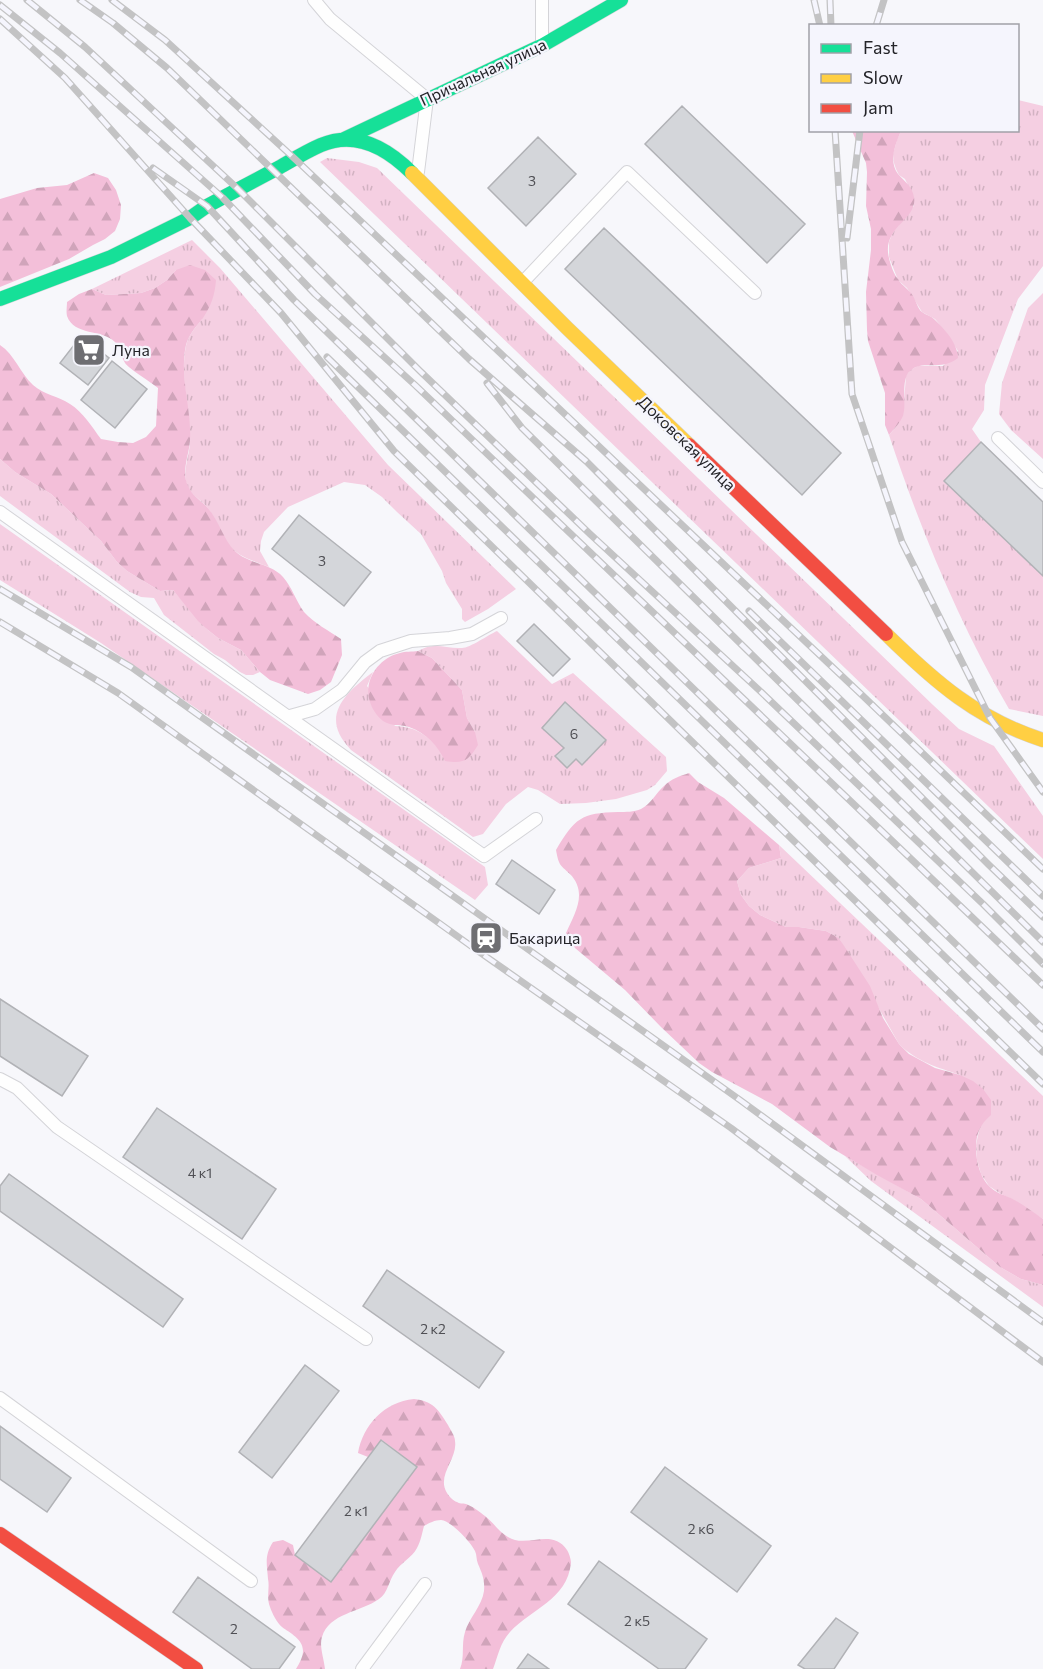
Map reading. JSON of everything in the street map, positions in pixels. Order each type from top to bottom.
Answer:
[{"type":"street","name":"Причальная улица","points":[[342,140],[543,45],[621,0]]},
{"type":"street","name":"Доковская улица","points":[[342,140],[362,140],[378,145],[389,152],[926,673],[971,708],[1008,727],[1043,740]]},
{"type":"street","points":[[0,299],[111,257],[190,218],[313,149],[342,140]]},
{"type":"street","points":[[0,1534],[196,1669]]},
{"type":"lane","points":[[314,0],[330,19],[427,99],[417,179]]},
{"type":"lane","points":[[542,0],[543,45]]},
{"type":"lane","points":[[522,283],[627,172],[755,293]]},
{"type":"lane","points":[[998,438],[1043,482]]},
{"type":"lane","points":[[0,512],[484,856],[536,819]]},
{"type":"lane","points":[[290,717],[315,710],[342,690],[365,662],[380,651],[411,640],[450,638],[472,634],[501,618]]},
{"type":"lane","points":[[0,1079],[17,1088],[57,1127],[366,1339]]},
{"type":"lane","points":[[0,1398],[251,1581]]},
{"type":"lane","points":[[362,1669],[425,1584]]},
{"type":"green space","points":[[1019,100],[1043,106],[1043,266],[1018,299],[985,385],[984,410],[972,429],[981,442],[944,481],[1043,576],[1043,716],[1009,709],[973,643],[942,575],[889,435],[903,415],[906,376],[910,370],[918,366],[943,366],[958,351],[946,332],[935,319],[922,312],[907,288],[898,280],[889,257],[889,242],[892,234],[914,206],[914,198],[894,163],[893,154],[901,132],[1019,132]]},
{"type":"green space","points":[[852,132],[901,132],[893,158],[895,169],[912,190],[914,205],[890,239],[888,247],[892,269],[921,311],[933,318],[950,337],[958,358],[945,364],[920,366],[910,371],[904,386],[903,416],[889,435],[885,425],[885,393],[868,341],[867,330],[866,292],[871,229],[866,206],[866,163]]},
{"type":"green space","points":[[327,158],[359,162],[377,168],[933,705],[959,729],[994,746],[1043,816],[1043,859],[320,162]]},
{"type":"green space","points":[[94,173],[108,178],[116,190],[121,205],[120,219],[115,231],[69,259],[0,287],[0,199],[37,188],[67,185]]},
{"type":"green space","points":[[192,240],[220,268],[388,465],[516,589],[465,622],[462,619],[462,609],[421,534],[382,497],[365,485],[344,482],[288,507],[264,532],[261,541],[260,551],[269,567],[245,558],[230,547],[209,510],[192,493],[186,482],[190,437],[184,356],[188,338],[202,319],[176,270],[155,288],[141,293],[106,295],[92,289]]},
{"type":"green space","points":[[190,265],[205,270],[216,280],[210,305],[189,337],[184,357],[190,429],[185,469],[186,481],[192,492],[210,511],[235,551],[246,559],[278,572],[289,585],[304,612],[341,639],[342,655],[331,682],[320,690],[308,694],[270,680],[241,650],[218,638],[198,621],[173,590],[160,591],[127,571],[101,541],[51,494],[15,472],[0,459],[0,345],[10,354],[33,385],[75,407],[101,439],[133,443],[146,437],[156,426],[158,388],[127,366],[115,342],[103,335],[76,327],[67,314],[67,302],[92,289],[106,295],[141,293],[155,288],[176,270]]},
{"type":"green space","points":[[1043,293],[1043,459],[1011,430],[999,414],[1002,383],[1028,308]]},
{"type":"green space","points":[[0,459],[15,472],[51,494],[101,541],[127,571],[160,591],[173,590],[208,630],[241,650],[260,672],[246,675],[240,672],[164,615],[154,598],[141,597],[130,592],[0,496]]},
{"type":"green space","points":[[0,524],[485,867],[488,885],[475,900],[101,643],[0,580]]},
{"type":"green space","points":[[497,631],[552,684],[573,673],[666,757],[667,771],[655,785],[647,790],[616,799],[560,804],[538,790],[528,787],[506,804],[483,834],[473,837],[351,750],[337,727],[336,717],[345,698],[373,672],[367,686],[395,726],[420,732],[439,749],[475,732],[467,718],[462,690],[432,658],[418,651],[430,646],[465,647]]},
{"type":"green space","points":[[418,651],[432,658],[462,690],[467,718],[475,732],[478,745],[465,760],[445,761],[439,750],[426,736],[409,727],[383,721],[371,705],[368,694],[369,686],[379,665],[392,656]]},
{"type":"green space","points":[[689,773],[698,782],[724,798],[779,845],[781,858],[749,868],[737,881],[741,895],[749,906],[760,915],[786,927],[826,931],[839,938],[870,986],[883,1018],[899,1044],[909,1054],[935,1068],[973,1081],[991,1100],[991,1115],[983,1124],[977,1139],[978,1166],[985,1182],[992,1189],[1015,1200],[1043,1219],[1043,1285],[1021,1279],[1000,1267],[921,1199],[830,1147],[772,1104],[699,1063],[625,990],[575,948],[566,933],[578,903],[578,888],[562,866],[556,850],[568,831],[580,819],[587,816],[641,809],[667,784]]},
{"type":"green space","points":[[779,845],[1043,1096],[1043,1219],[989,1186],[981,1174],[977,1160],[976,1145],[980,1126],[960,1075],[920,1060],[899,1044],[839,938],[826,931],[786,927],[760,915],[741,895],[737,881],[749,868],[781,858]]},
{"type":"green space","points":[[845,1156],[921,1199],[1000,1267],[1021,1279],[1043,1285],[1043,1307],[871,1181]]},
{"type":"green space","points":[[414,1399],[426,1402],[438,1410],[454,1437],[455,1448],[444,1480],[444,1486],[450,1497],[458,1503],[476,1509],[505,1535],[515,1540],[546,1539],[561,1543],[570,1558],[568,1576],[563,1586],[547,1603],[510,1632],[502,1645],[493,1669],[460,1669],[465,1632],[483,1596],[484,1580],[476,1553],[469,1542],[445,1521],[434,1521],[424,1526],[417,1548],[397,1569],[382,1596],[338,1618],[326,1629],[321,1644],[325,1669],[296,1669],[303,1651],[301,1643],[278,1623],[269,1603],[267,1560],[270,1547],[273,1542],[283,1540],[293,1545],[295,1555],[331,1582],[417,1467],[382,1440],[368,1457],[358,1453],[370,1424],[384,1410],[403,1401]]},
{"type":"building","points":[[682,106],[805,224],[767,263],[645,144]]},
{"type":"building","points":[[538,137],[576,174],[526,226],[488,188]]},
{"type":"building","points":[[604,228],[841,453],[802,495],[565,269]]},
{"type":"building","points":[[81,336],[109,358],[88,385],[60,363]]},
{"type":"building","points":[[112,361],[147,389],[115,428],[81,400]]},
{"type":"building","points":[[981,442],[1043,502],[1043,576],[944,481]]},
{"type":"building","points":[[299,515],[371,572],[344,606],[272,549]]},
{"type":"building","points":[[534,624],[570,659],[553,676],[517,641]]},
{"type":"building","points":[[565,702],[606,740],[582,765],[576,759],[567,768],[555,756],[564,748],[542,728]]},
{"type":"building","name":"Бакарица","points":[[512,860],[555,890],[539,914],[496,884]]},
{"type":"building","points":[[0,999],[88,1056],[62,1096],[0,1056]]},
{"type":"building","points":[[157,1108],[276,1189],[242,1239],[123,1157]]},
{"type":"building","points":[[9,1174],[183,1299],[163,1327],[0,1211],[0,1186]]},
{"type":"building","points":[[387,1270],[504,1352],[479,1388],[363,1306]]},
{"type":"building","points":[[305,1365],[339,1391],[272,1478],[239,1452]]},
{"type":"building","points":[[0,1426],[71,1478],[47,1512],[0,1479]]},
{"type":"building","points":[[381,1440],[417,1467],[331,1582],[295,1555]]},
{"type":"building","points":[[665,1467],[771,1546],[737,1592],[631,1512]]},
{"type":"building","points":[[599,1561],[707,1639],[685,1669],[659,1669],[568,1604]]},
{"type":"building","points":[[198,1577],[295,1647],[279,1669],[252,1669],[173,1612]]},
{"type":"building","points":[[836,1618],[858,1633],[834,1669],[805,1669],[798,1665]]},
{"type":"building","points":[[528,1654],[549,1669],[517,1669]]},
{"type":"railway","points":[[27,0],[85,47],[238,189],[420,371],[590,534],[759,690],[1043,964]]},
{"type":"railway","points":[[80,0],[113,23],[167,68],[469,359],[586,461],[1043,917]]},
{"type":"railway","points":[[112,0],[165,40],[295,159],[1043,869]]},
{"type":"railway","points":[[814,0],[820,24]]},
{"type":"railway","points":[[830,0],[831,24]]},
{"type":"railway","points":[[877,24],[884,0]]},
{"type":"railway","points":[[0,5],[60,53],[223,198],[315,294],[415,385],[1043,985]]},
{"type":"railway","points":[[0,19],[65,78],[190,218],[281,313],[394,451],[1043,1084]]},
{"type":"railway","points":[[835,132],[852,394],[902,542],[990,718],[1043,792]]},
{"type":"railway","points":[[847,238],[860,132]]},
{"type":"railway","points":[[153,168],[207,206],[294,300],[1043,1029]]},
{"type":"railway","points":[[327,357],[1043,1052]]},
{"type":"railway","points":[[487,383],[522,428],[1043,942]]},
{"type":"railway","points":[[0,589],[131,667],[740,1100],[1043,1322]]},
{"type":"railway","points":[[749,611],[1043,896]]},
{"type":"railway","points":[[0,622],[118,693],[478,951],[731,1128],[1043,1362]]},
{"type":"traffic: fast","points":[[342,140],[543,45],[621,0]]},
{"type":"traffic: fast","points":[[0,299],[111,257],[190,218],[207,206],[306,152],[334,141],[359,141],[370,144],[392,156],[412,173]]},
{"type":"traffic: slow","points":[[412,173],[567,328],[689,445]]},
{"type":"traffic: slow","points":[[886,634],[922,668],[977,710],[1043,740]]},
{"type":"traffic: jam","points":[[689,445],[886,634]]},
{"type":"traffic: jam","points":[[0,1534],[196,1669]]},
{"type":"place","name":"Луна","points":[[89,350]]},
{"type":"place","name":"Бакарица","points":[[486,938]]}]
